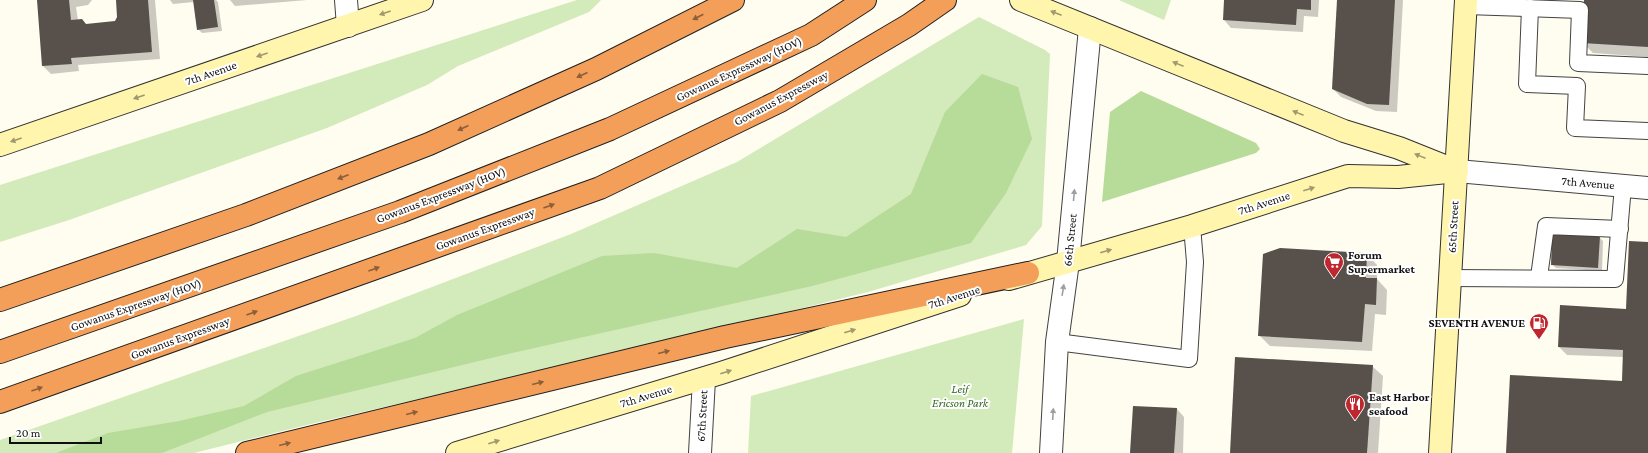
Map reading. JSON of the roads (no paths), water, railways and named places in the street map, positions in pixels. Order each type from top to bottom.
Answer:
[{"type":"highway","points":[[0,300],[246,215],[429,144],[596,69],[733,0]]},
{"type":"highway","name":"Gowanus Expressway (HOV)","points":[[0,352],[400,212],[610,129],[810,35],[865,0]]},
{"type":"highway","name":"Gowanus Expressway","points":[[0,402],[600,188],[780,101],[909,25],[945,0]]},
{"type":"highway","points":[[248,453],[725,337],[1028,273]]},
{"type":"main road","name":"7th Avenue","points":[[0,145],[422,0]]},
{"type":"main road","name":"7th Avenue","points":[[1021,0],[1344,131],[1399,148],[1456,171]]},
{"type":"main road","name":"65th Street","points":[[1440,453],[1466,3]]},
{"type":"main road","name":"7th Avenue","points":[[457,453],[704,379],[1028,273],[1192,226],[1348,176],[1398,176],[1456,171]]},
{"type":"street","points":[[346,0],[348,26]]},
{"type":"street","name":"66th Street","points":[[1051,453],[1057,342],[1068,262],[1090,28]]},
{"type":"street","name":"7th Avenue","points":[[1456,171],[1648,188]]},
{"type":"street","name":"67th Street","points":[[700,453],[704,379]]},
{"type":"lane","points":[[1466,3],[1580,10],[1575,128],[1648,131]]},
{"type":"lane","points":[[1530,8],[1527,84],[1577,86]]},
{"type":"lane","points":[[1578,63],[1648,66]]},
{"type":"lane","points":[[1450,278],[1539,277],[1615,279],[1623,186]]},
{"type":"lane","points":[[1057,342],[1189,359],[1194,262],[1192,226]]},
{"type":"lane","points":[[1539,277],[1546,226],[1620,229]]},
{"type":"place","name":"Forum Supermarket","points":[[1334,279]]},
{"type":"place","name":"SEVENTH AVENUE","points":[[1539,340]]},
{"type":"place","name":"East Harbor seafood","points":[[1355,421]]},
{"type":"park label","name":"Leif Ericson Park","points":[[960,396]]}]
